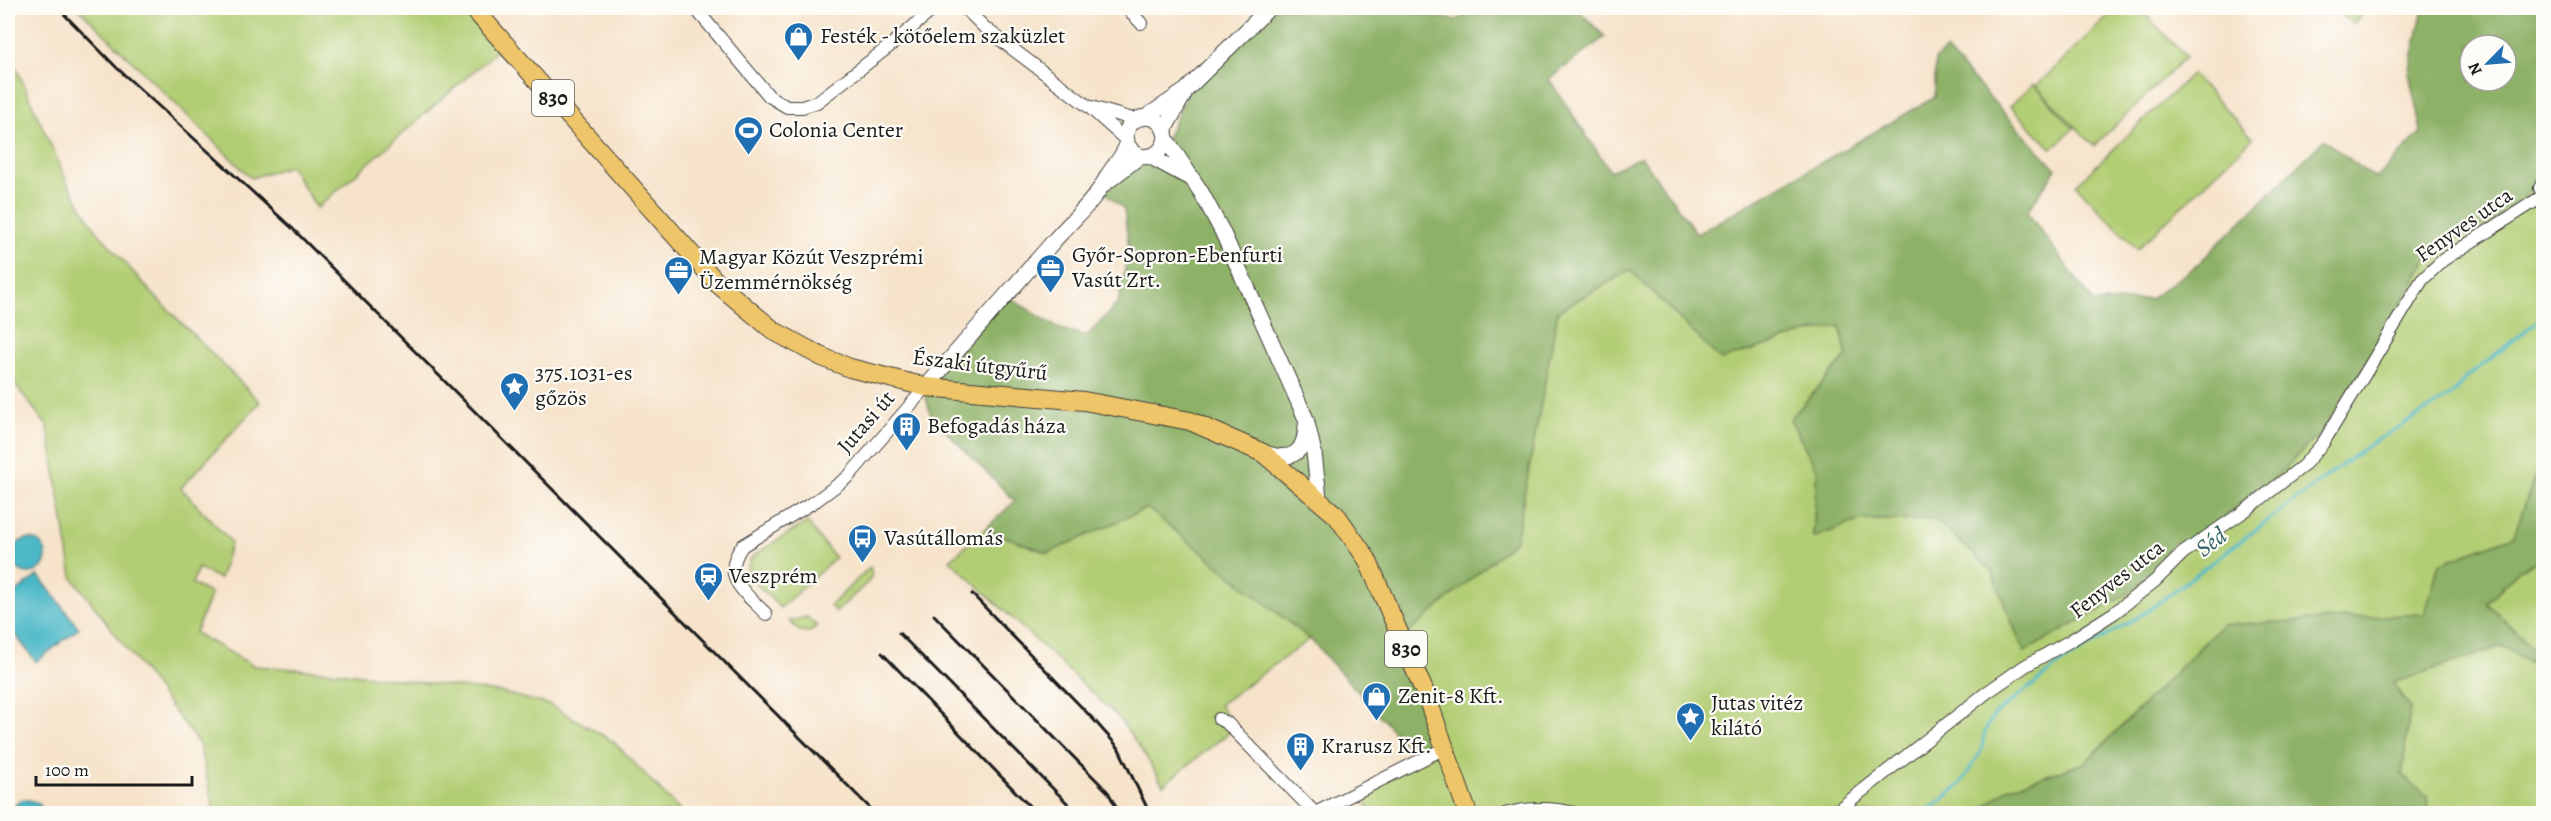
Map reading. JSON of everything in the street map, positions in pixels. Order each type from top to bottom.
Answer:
[{"type":"main road","name":"Északi útgyűrű","points":[[473,8],[718,284],[740,305],[774,331],[822,357],[876,376],[926,387],[1084,401],[1190,421],[1263,453],[1319,498]]},
{"type":"main road","name":"830","points":[[1319,498],[1345,525],[1367,559],[1426,695],[1468,813]]},
{"type":"street","points":[[694,8],[769,96],[780,104],[794,108],[817,102],[935,8]]},
{"type":"street","points":[[965,8],[985,28],[1089,107],[1126,142],[1134,153],[1191,178]]},
{"type":"street","points":[[1126,8],[1141,23]]},
{"type":"street","name":"Jutasi út","points":[[766,614],[735,581],[732,563],[742,546],[817,500],[848,477],[1103,185],[1126,142],[1128,128],[1185,91],[1269,8]]},
{"type":"street","name":"Jutasi út","points":[[1103,185],[1145,156],[1158,152],[1185,91]]},
{"type":"street","points":[[1089,107],[1157,121],[1191,178],[1222,231],[1306,419],[1314,453],[1319,498]]},
{"type":"street","name":"Fenyves utca","points":[[1833,813],[1986,693],[2025,666],[2114,613],[2155,581],[2183,553],[2246,510],[2303,466],[2323,443],[2422,280],[2443,260],[2543,196],[2540,188],[2544,180]]},
{"type":"street","points":[[1263,453],[1285,458],[1298,450],[1304,443],[1306,419]]},
{"type":"street","points":[[1219,719],[1227,723],[1315,813],[1445,748]]},
{"type":"street","points":[[1505,813],[1533,809],[1579,813]]},
{"type":"green space","points":[[78,8],[476,8],[506,43],[317,208],[290,166],[251,178]]},
{"type":"green space","points":[[1266,8],[1372,8],[1378,15],[1390,8],[1409,8],[1413,13],[1457,20],[1475,8],[1576,8],[1605,37],[1549,79],[1610,171],[1641,157],[1697,234],[1935,97],[1935,59],[1946,50],[2056,169],[2027,212],[2094,303],[2150,299],[2197,265],[2324,140],[2376,179],[2421,132],[2409,73],[2423,8],[2543,8],[2543,175],[2514,210],[2432,251],[2333,419],[2276,477],[2122,597],[2024,652],[1991,570],[1936,520],[1861,520],[1813,538],[1817,470],[1790,419],[1847,356],[1840,326],[1802,334],[1721,360],[1630,270],[1558,311],[1516,540],[1404,637],[1444,749],[1421,761],[1310,639],[1147,508],[1048,553],[985,529],[1015,501],[931,416],[926,398],[926,384],[1003,294],[1060,329],[1087,336],[1118,303],[1129,250],[1124,209],[1099,187],[1141,158],[1185,176],[1167,138],[1192,83]]},
{"type":"green space","points":[[2117,8],[2139,8],[2186,57],[2094,146],[2036,86]]},
{"type":"green space","points":[[2336,8],[2367,8],[2353,24]]},
{"type":"green space","points":[[8,43],[14,63],[68,184],[96,230],[151,292],[260,402],[181,488],[231,542],[220,579],[198,568],[192,584],[211,594],[195,633],[254,666],[338,672],[499,692],[550,705],[613,741],[682,813],[215,813],[199,744],[72,577],[48,427],[8,375]]},
{"type":"green space","points":[[2192,74],[2253,138],[2137,249],[2076,185]]},
{"type":"green space","points":[[2033,84],[2074,128],[2052,149],[2010,106]]},
{"type":"green space","points":[[2543,175],[2543,453],[2514,536],[2439,564],[2425,614],[2222,625],[2085,763],[2008,788],[1977,813],[1585,814],[1562,809],[1500,814],[1371,814],[1361,792],[1444,749],[1403,637],[1541,397],[1558,311],[1630,270],[1721,359],[1802,334],[1840,326],[1847,356],[1790,419],[1817,470],[1813,537],[1861,520],[1936,520],[1991,570],[2024,652],[2122,597],[2276,477],[2333,419],[2432,251],[2514,210]]},
{"type":"green space","points":[[2543,453],[2543,555],[2537,561],[2519,570],[2487,603],[2543,659],[2543,666],[2540,668],[2502,646],[2393,683],[2410,708],[2402,775],[2427,797],[2428,813],[1977,813],[2008,788],[2085,763],[2222,625],[2425,614],[2439,564],[2514,536]]},
{"type":"green space","points":[[1147,508],[1310,639],[1219,705],[1236,727],[1163,785],[1119,718],[950,560],[985,529],[1048,553]]},
{"type":"green space","points":[[807,522],[835,558],[780,608],[750,577],[747,568],[752,557],[757,553]]},
{"type":"green space","points":[[2543,555],[2543,659],[2487,603],[2519,570],[2537,561]]},
{"type":"green space","points":[[870,567],[872,574],[869,581],[836,612],[830,606]]},
{"type":"green space","points":[[807,617],[817,626],[810,632],[800,631],[789,621]]},
{"type":"green space","points":[[2502,646],[2540,668],[2543,666],[2543,813],[2428,813],[2427,797],[2402,775],[2410,708],[2393,682]]},
{"type":"water","points":[[29,539],[41,544],[46,556],[41,568],[29,573],[17,568],[12,556],[17,544]]},
{"type":"water","points":[[38,575],[79,628],[36,662],[8,625],[8,599]]},
{"type":"water","points":[[24,799],[39,803],[45,813],[11,813],[17,803]]},
{"type":"waterway","name":"Séd","points":[[1924,814],[1960,785],[1981,751],[1985,731],[1994,715],[2061,663],[2146,612],[2366,447],[2452,395],[2466,378],[2544,316]]},
{"type":"railway","points":[[58,8],[117,68],[292,228],[876,814]]},
{"type":"railway","points":[[972,594],[1118,747],[1150,814]]},
{"type":"railway","points":[[934,615],[1108,792],[1120,814]]},
{"type":"railway","points":[[899,633],[1078,814]]},
{"type":"railway","points":[[882,653],[1037,814]]},
{"type":"place","name":"Festék - kötőelem szaküzlet","points":[[799,62]]},
{"type":"place","name":"Colonia Center","points":[[748,156]]},
{"type":"place","name":"Győr-Sopron-Ebenfurti Vasút Zrt.","points":[[1051,294]]},
{"type":"place","name":"Magyar Közút Veszprémi Üzemmérnökség","points":[[678,296]]},
{"type":"place","name":"375.1031-es gőzös","points":[[514,412]]},
{"type":"place","name":"Befogadás háza","points":[[906,452]]},
{"type":"place","name":"Vasútállomás","points":[[863,564]]},
{"type":"place","name":"Veszprém","points":[[708,602]]},
{"type":"place","name":"Zenit-8 Kft.","points":[[1377,722]]},
{"type":"place","name":"Jutas vitéz kilátó","points":[[1690,742]]},
{"type":"place","name":"Krarusz Kft.","points":[[1300,772]]}]
